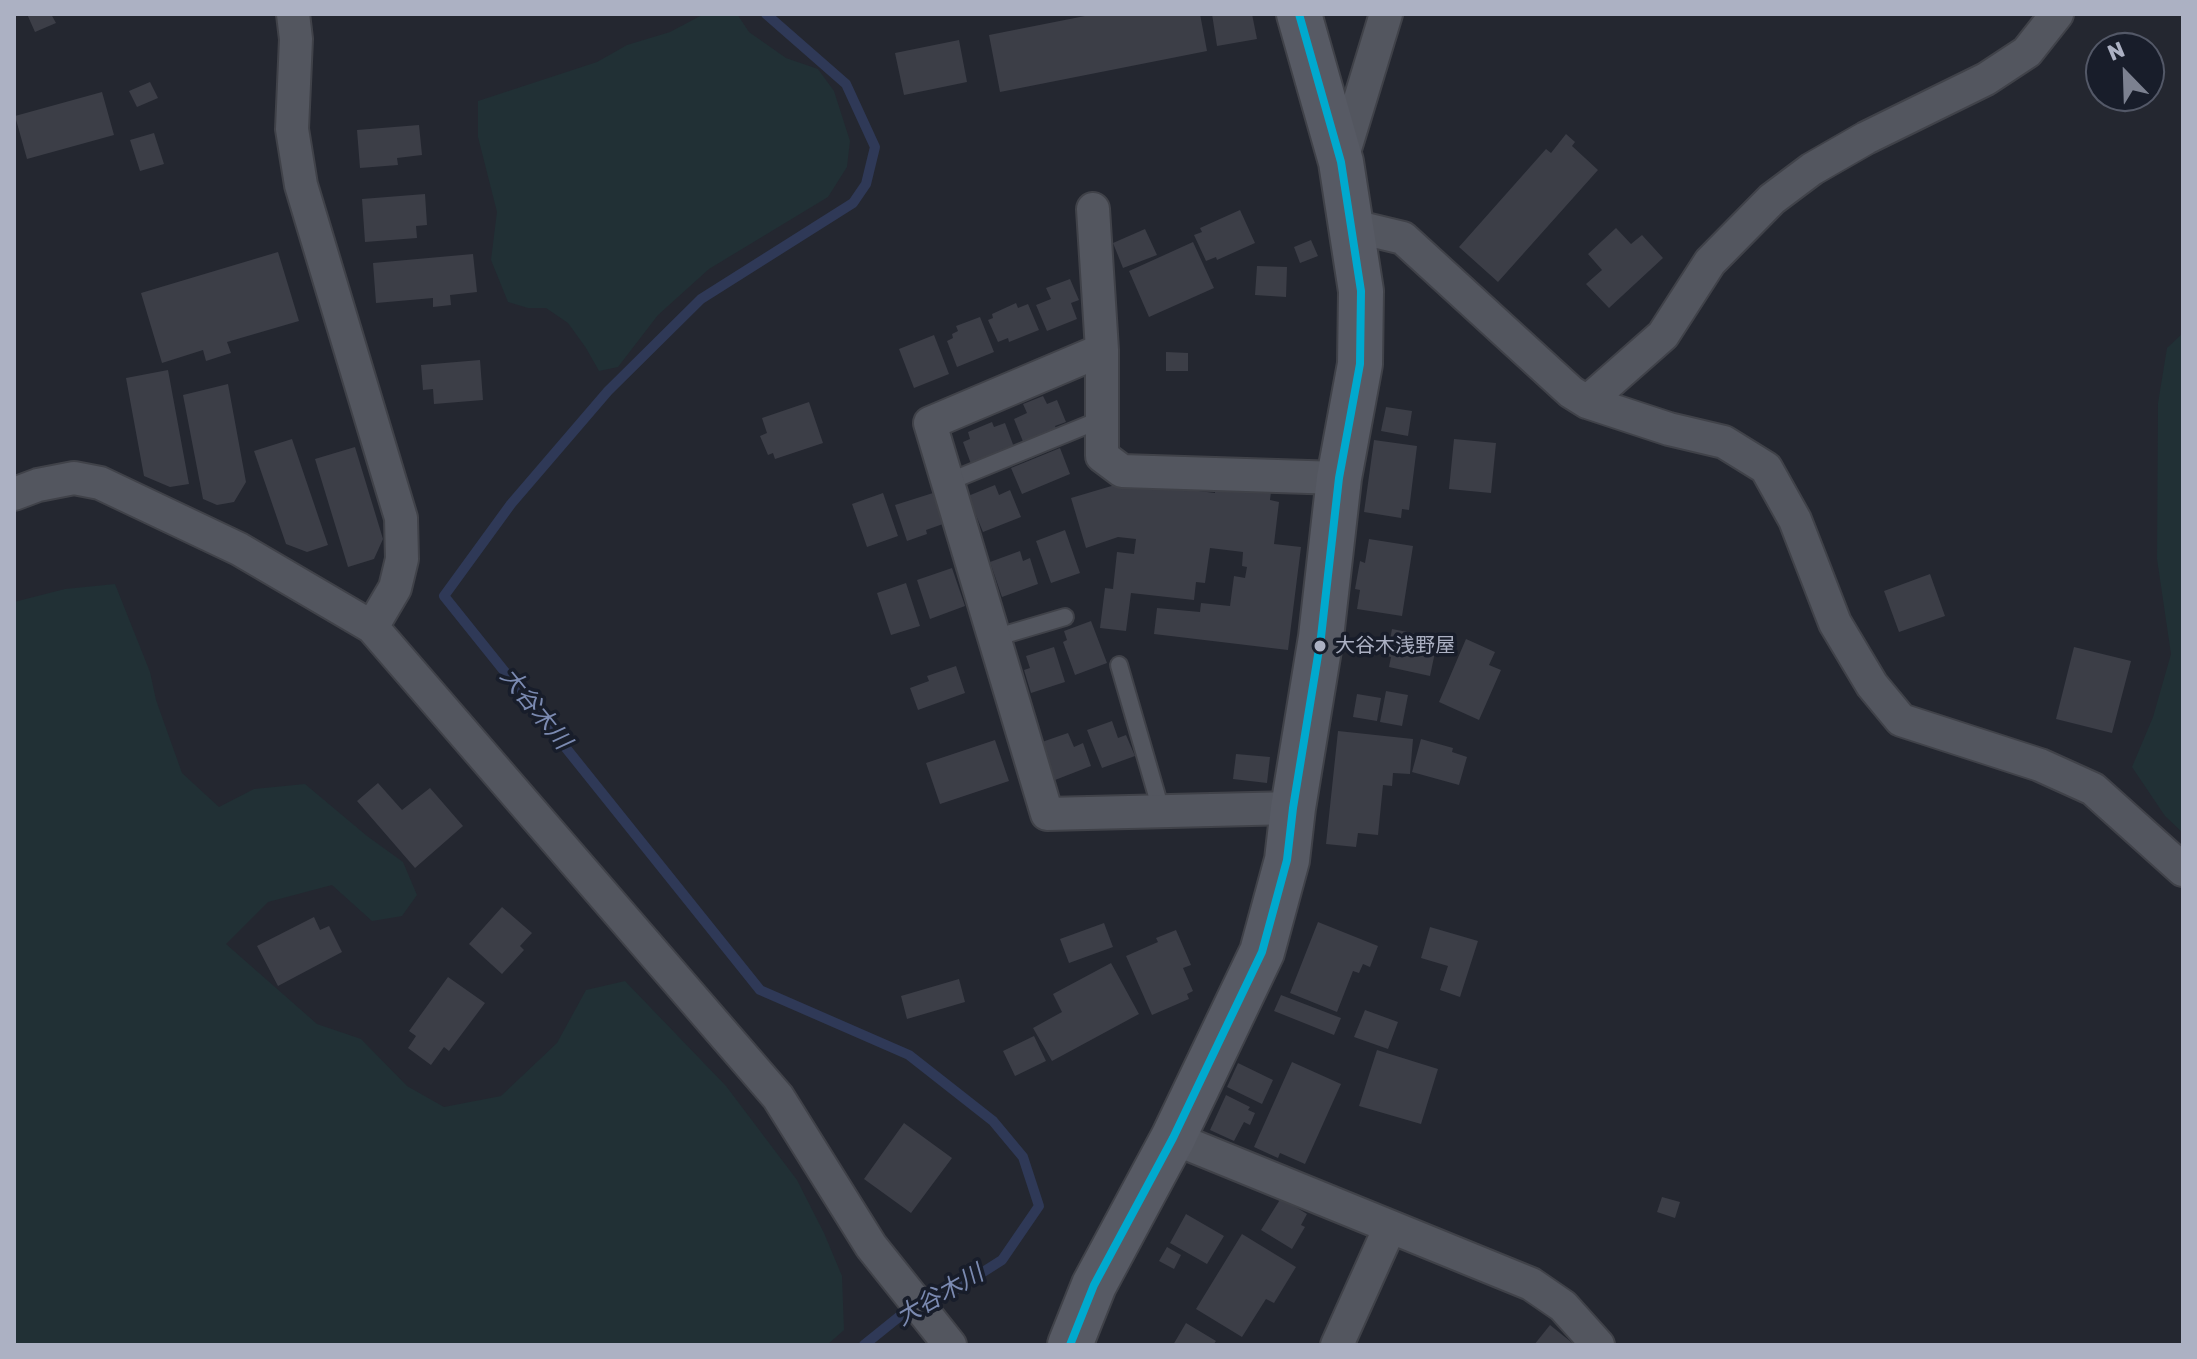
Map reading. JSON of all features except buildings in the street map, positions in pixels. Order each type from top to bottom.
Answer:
[{"type":"main road","points":[[1070,1345],[1094,1285],[1173,1138],[1262,952],[1287,860],[1321,637],[1339,478],[1360,364],[1361,291],[1353,226],[1341,162],[1299,14]]},
{"type":"street","points":[[293,14],[296,39],[292,129],[301,185],[401,518],[402,559],[395,588],[372,627]]},
{"type":"street","points":[[1341,162],[1386,14]]},
{"type":"street","points":[[1587,402],[1663,335],[1710,262],[1772,199],[1812,169],[1866,138],[1986,79],[2027,52],[2057,14]]},
{"type":"street","points":[[1093,209],[1102,350],[1102,456],[1122,471],[1339,478]]},
{"type":"street","points":[[1353,226],[1403,238],[1571,392],[1587,402],[1669,429],[1724,442],[1766,468],[1795,520],[1835,623],[1872,685],[1901,720],[2040,765],[2093,789],[2183,870]]},
{"type":"street","points":[[1102,350],[930,423],[1047,814],[1293,808]]},
{"type":"street","points":[[14,494],[74,478],[100,483],[239,549],[372,627],[778,1097],[871,1246],[942,1335]]},
{"type":"street","points":[[1173,1138],[1531,1284],[1563,1306],[1598,1345]]},
{"type":"street","points":[[1337,1345],[1390,1227]]},
{"type":"lane","points":[[948,482],[1102,419]]},
{"type":"lane","points":[[994,638],[1065,617]]},
{"type":"lane","points":[[1119,665],[1161,810]]},
{"type":"shaded area","points":[[704,14],[737,14],[749,32],[786,58],[818,69],[834,91],[850,141],[847,167],[828,197],[709,269],[658,315],[618,367],[599,371],[568,323],[546,308],[528,308],[508,302],[491,260],[497,212],[478,137],[478,101],[597,62],[627,45],[670,32]]},
{"type":"shaded area","points":[[2183,333],[2183,833],[2165,816],[2132,767],[2153,717],[2171,654],[2157,559],[2158,403],[2167,348]]},
{"type":"shaded area","points":[[115,584],[150,672],[156,700],[182,773],[219,807],[254,789],[305,784],[403,862],[417,895],[402,916],[372,921],[332,885],[268,902],[226,944],[317,1024],[361,1039],[407,1086],[444,1107],[501,1096],[557,1043],[586,990],[625,981],[726,1086],[797,1180],[842,1276],[844,1330],[827,1345],[14,1345],[14,602],[65,589]]},
{"type":"waterway","name":"大谷木川","points":[[766,14],[846,84],[875,147],[866,184],[853,203],[701,299],[608,391],[511,504],[444,596],[760,990],[909,1055],[993,1121],[1023,1157],[1039,1206],[1002,1260],[947,1295],[900,1316],[864,1345]]},
{"type":"transit line","points":[[1070,1345],[1094,1285],[1173,1138],[1262,952],[1287,860],[1321,637],[1339,478],[1360,364],[1361,291],[1341,162],[1299,14]]},
{"type":"place","name":"大谷木浅野屋","points":[[1320,646]]}]
